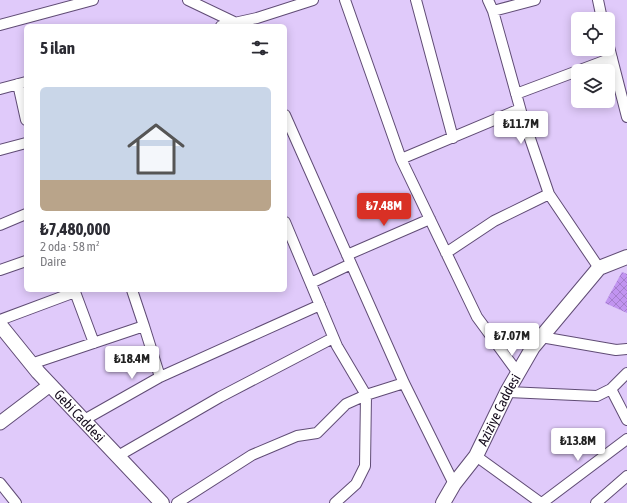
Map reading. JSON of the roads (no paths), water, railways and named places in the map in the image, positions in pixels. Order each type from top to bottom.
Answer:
[{"type":"main road","name":"Aziziye Caddesi","points":[[443,503],[454,484],[476,456],[507,392],[533,347],[599,268],[627,257]]},
{"type":"main road","name":"Gebi Caddesi","points":[[0,325],[50,385],[162,503]]},
{"type":"street","points":[[0,25],[93,0]]},
{"type":"street","points":[[188,0],[241,23],[313,0]]},
{"type":"street","points":[[345,0],[401,159],[477,317],[518,373]]},
{"type":"street","points":[[416,0],[453,138]]},
{"type":"street","points":[[488,0],[493,11],[520,109],[549,194],[599,268]]},
{"type":"street","points":[[493,11],[535,0]]},
{"type":"street","points":[[598,0],[601,12]]},
{"type":"street","points":[[516,94],[612,58],[627,117]]},
{"type":"street","points":[[0,89],[22,83],[24,102]]},
{"type":"street","points":[[401,159],[520,109]]},
{"type":"street","points":[[287,120],[404,383],[454,484]]},
{"type":"street","points":[[0,150],[24,144]]},
{"type":"street","points":[[446,253],[494,221],[549,194]]},
{"type":"street","points":[[0,225],[24,215]]},
{"type":"street","points":[[311,283],[349,260],[430,219]]},
{"type":"street","points":[[287,227],[333,338],[366,395],[365,466],[356,484],[335,503]]},
{"type":"street","points":[[0,270],[24,262]]},
{"type":"street","points":[[0,320],[75,292],[94,343]]},
{"type":"street","points":[[133,292],[160,377]]},
{"type":"street","points":[[84,420],[160,377],[320,306]]},
{"type":"street","points":[[31,364],[144,326]]},
{"type":"street","points":[[542,337],[616,350],[627,349]]},
{"type":"street","points":[[118,456],[220,397],[333,338]]},
{"type":"street","points":[[507,392],[597,396],[611,389],[627,373]]},
{"type":"street","points":[[177,503],[252,455],[297,436],[317,433],[346,404],[366,395],[404,383]]},
{"type":"street","points":[[0,423],[50,385]]},
{"type":"street","points":[[611,389],[627,420]]},
{"type":"street","points":[[476,456],[541,503],[627,439]]},
{"type":"street","points":[[596,503],[627,476]]},
{"type":"street","points":[[0,483],[16,503]]}]
